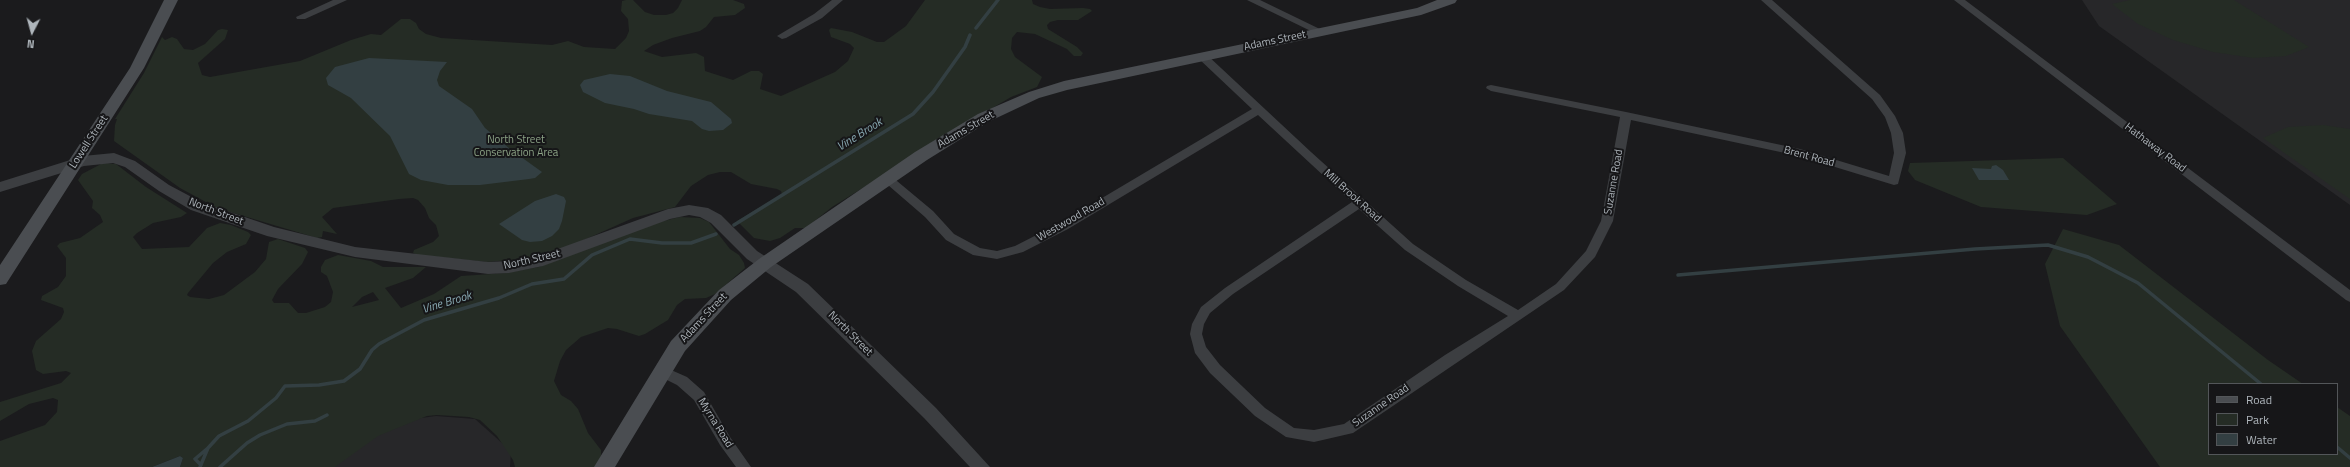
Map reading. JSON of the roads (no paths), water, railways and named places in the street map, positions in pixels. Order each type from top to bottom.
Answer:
[{"type":"main road","name":"Lowell Street","points":[[0,279],[137,68],[170,0]]},
{"type":"main road","name":"Adams Street","points":[[604,467],[662,371],[681,343],[706,313],[735,286],[765,263],[887,179],[983,118],[1034,95],[1111,75],[1421,11],[1450,0]]},
{"type":"street","points":[[301,17],[342,0]]},
{"type":"street","points":[[782,36],[818,16],[838,0]]},
{"type":"street","points":[[1252,0],[1321,32]]},
{"type":"street","name":"Brent Road","points":[[1491,88],[1626,114],[1800,154],[1894,181],[1900,153],[1897,133],[1890,116],[1881,103],[1860,81],[1766,0]]},
{"type":"street","name":"Hathaway Road","points":[[1959,0],[2350,297]]},
{"type":"street","name":"Mill Brook Road","points":[[1202,56],[1359,202],[1409,246],[1462,283],[1518,316]]},
{"type":"street","name":"Westwood Road","points":[[887,179],[929,214],[950,237],[977,252],[997,255],[1019,249],[1064,226],[1259,110]]},
{"type":"street","name":"Suzanne Road","points":[[1359,202],[1205,310],[1198,324],[1196,334],[1200,349],[1215,369],[1276,425],[1291,433],[1314,436],[1348,429],[1443,363],[1518,316],[1560,287],[1591,254],[1607,221],[1626,114]]},
{"type":"street","name":"North Street","points":[[0,187],[75,163],[98,158],[118,159],[130,164],[183,200],[217,215],[307,242],[375,255],[474,267],[509,267],[566,252],[656,218],[694,210],[713,216],[744,248],[765,263],[792,279],[819,304],[981,467]]},
{"type":"street","name":"Myrna Road","points":[[662,371],[682,381],[699,396],[725,441],[744,467]]},
{"type":"water","points":[[369,58],[447,62],[440,71],[437,80],[439,86],[472,109],[485,128],[510,149],[542,172],[535,178],[480,185],[448,185],[421,180],[409,174],[390,136],[351,98],[328,85],[326,78],[335,67]]},
{"type":"water","points":[[610,74],[630,76],[667,91],[711,102],[731,119],[732,123],[723,130],[709,131],[702,129],[692,121],[649,114],[634,109],[605,103],[583,92],[580,85],[584,80]]},
{"type":"water","points":[[1996,165],[2003,170],[2009,180],[1979,180],[1972,168],[1991,169],[1992,166]]},
{"type":"water","points":[[556,194],[564,197],[566,201],[559,229],[552,236],[542,241],[530,242],[522,240],[499,224],[535,201]]},
{"type":"water","points":[[180,456],[183,458],[180,467],[152,467]]},
{"type":"waterway","name":"Vine Brook","points":[[976,28],[998,0]]},
{"type":"waterway","name":"Vine Brook","points":[[734,225],[913,114],[933,92],[965,47],[970,35]]},
{"type":"waterway","name":"Vine Brook","points":[[208,448],[219,436],[248,421],[276,398],[285,386],[319,385],[344,381],[360,369],[372,350],[379,344],[424,320],[499,298],[532,284],[564,279],[592,255],[630,239],[662,243],[691,243],[716,234]]},
{"type":"waterway","points":[[1678,275],[1975,249],[2048,245],[2088,257],[2138,283],[2260,383]]},
{"type":"waterway","points":[[220,467],[247,443],[260,435],[287,424],[315,421],[327,415]]},
{"type":"waterway","points":[[201,465],[195,459],[208,448]]},
{"type":"waterway","name":"Vine Brook","points":[[201,465],[208,448]]},
{"type":"waterway","points":[[2338,448],[2350,458]]},
{"type":"park label","name":"North Street Conservation Area","points":[[516,146]]}]
